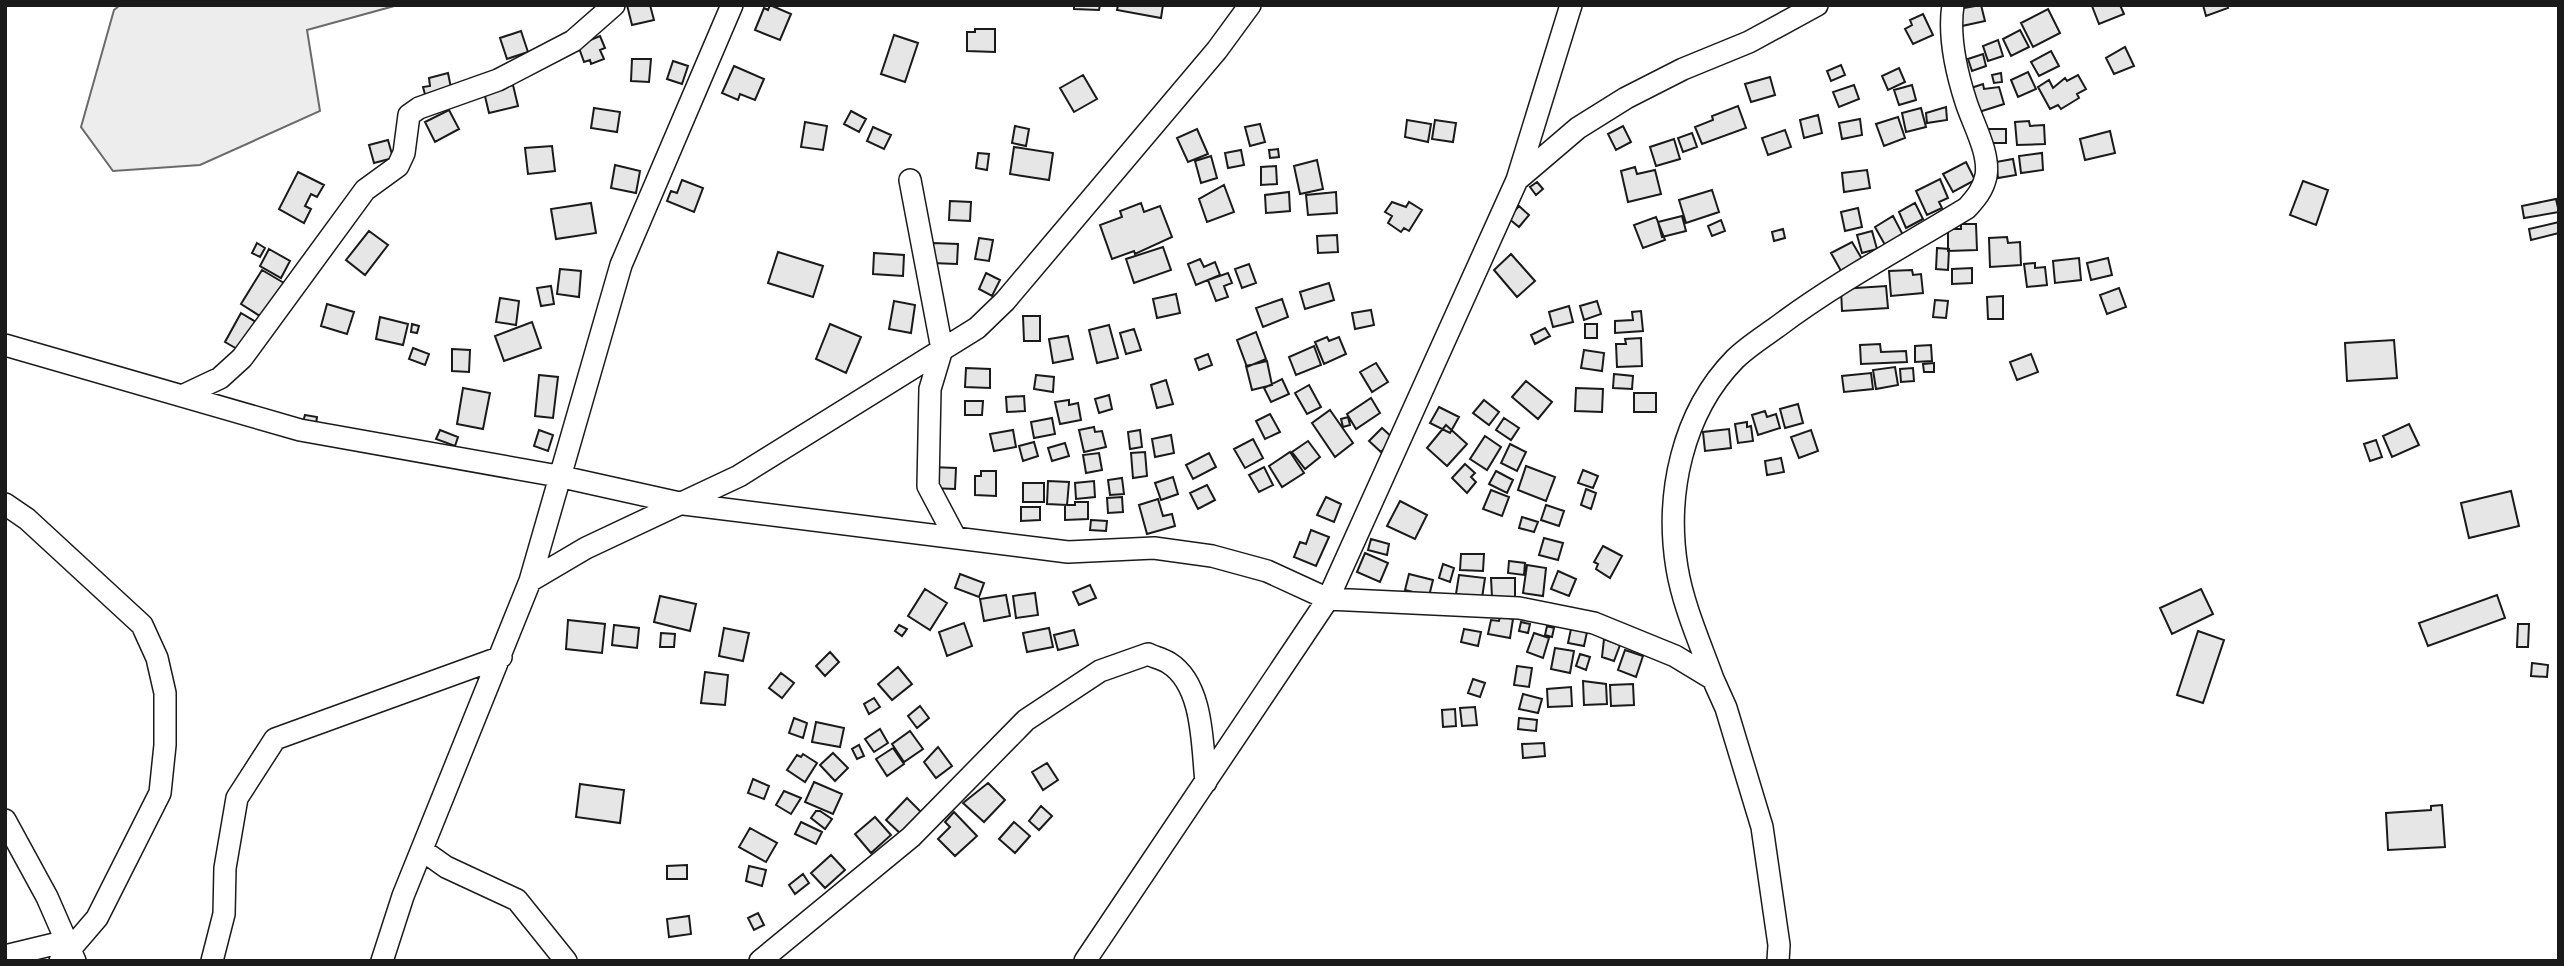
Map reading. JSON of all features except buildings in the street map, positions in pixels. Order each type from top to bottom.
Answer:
[{"type":"street","points":[[184,395],[220,378],[242,358],[365,190],[398,166],[404,153],[409,115],[419,108],[498,80],[573,41],[614,5]]},
{"type":"street","points":[[382,961],[422,850],[530,581],[558,476],[621,265],[732,5]]},
{"type":"street","points":[[530,581],[586,548],[739,476],[976,328],[1005,302],[1217,50],[1250,5]]},
{"type":"street","points":[[1085,961],[1328,599],[1517,180],[1571,5]]},
{"type":"street","points":[[1517,180],[1578,128],[1626,99],[1683,69],[1749,42],[1816,5]]},
{"type":"street","points":[[1778,961],[1779,944],[1762,827],[1727,708],[1713,679],[1677,569],[1674,520],[1676,481],[1685,443],[1696,414],[1735,359],[1813,300],[1966,208],[1981,193],[1987,174],[1984,152],[1965,101],[1954,51],[1950,24],[1953,5]]},
{"type":"street","points":[[910,180],[942,349],[930,389],[928,486],[955,537]]},
{"type":"street","points":[[5,345],[338,438],[558,476],[684,504],[1068,552],[1154,548],[1212,556],[1267,571],[1328,599],[1519,608],[1594,623],[1675,656],[1713,679]]},
{"type":"street","points":[[5,504],[27,519],[142,625],[158,659],[166,693],[165,745],[160,793],[97,918],[68,953],[5,956]]},
{"type":"street","points":[[761,961],[911,837],[1026,720],[1100,671],[1148,654],[1170,663],[1188,685],[1198,713],[1206,782]]},
{"type":"street","points":[[212,961],[224,914],[225,868],[237,798],[275,739],[501,657]]},
{"type":"street","points":[[5,820],[68,953]]},
{"type":"street","points":[[422,850],[446,867],[517,901],[566,961]]},
{"type":"shaded area","points":[[120,5],[398,5],[307,30],[320,111],[200,165],[113,171],[81,127],[114,10]]}]
